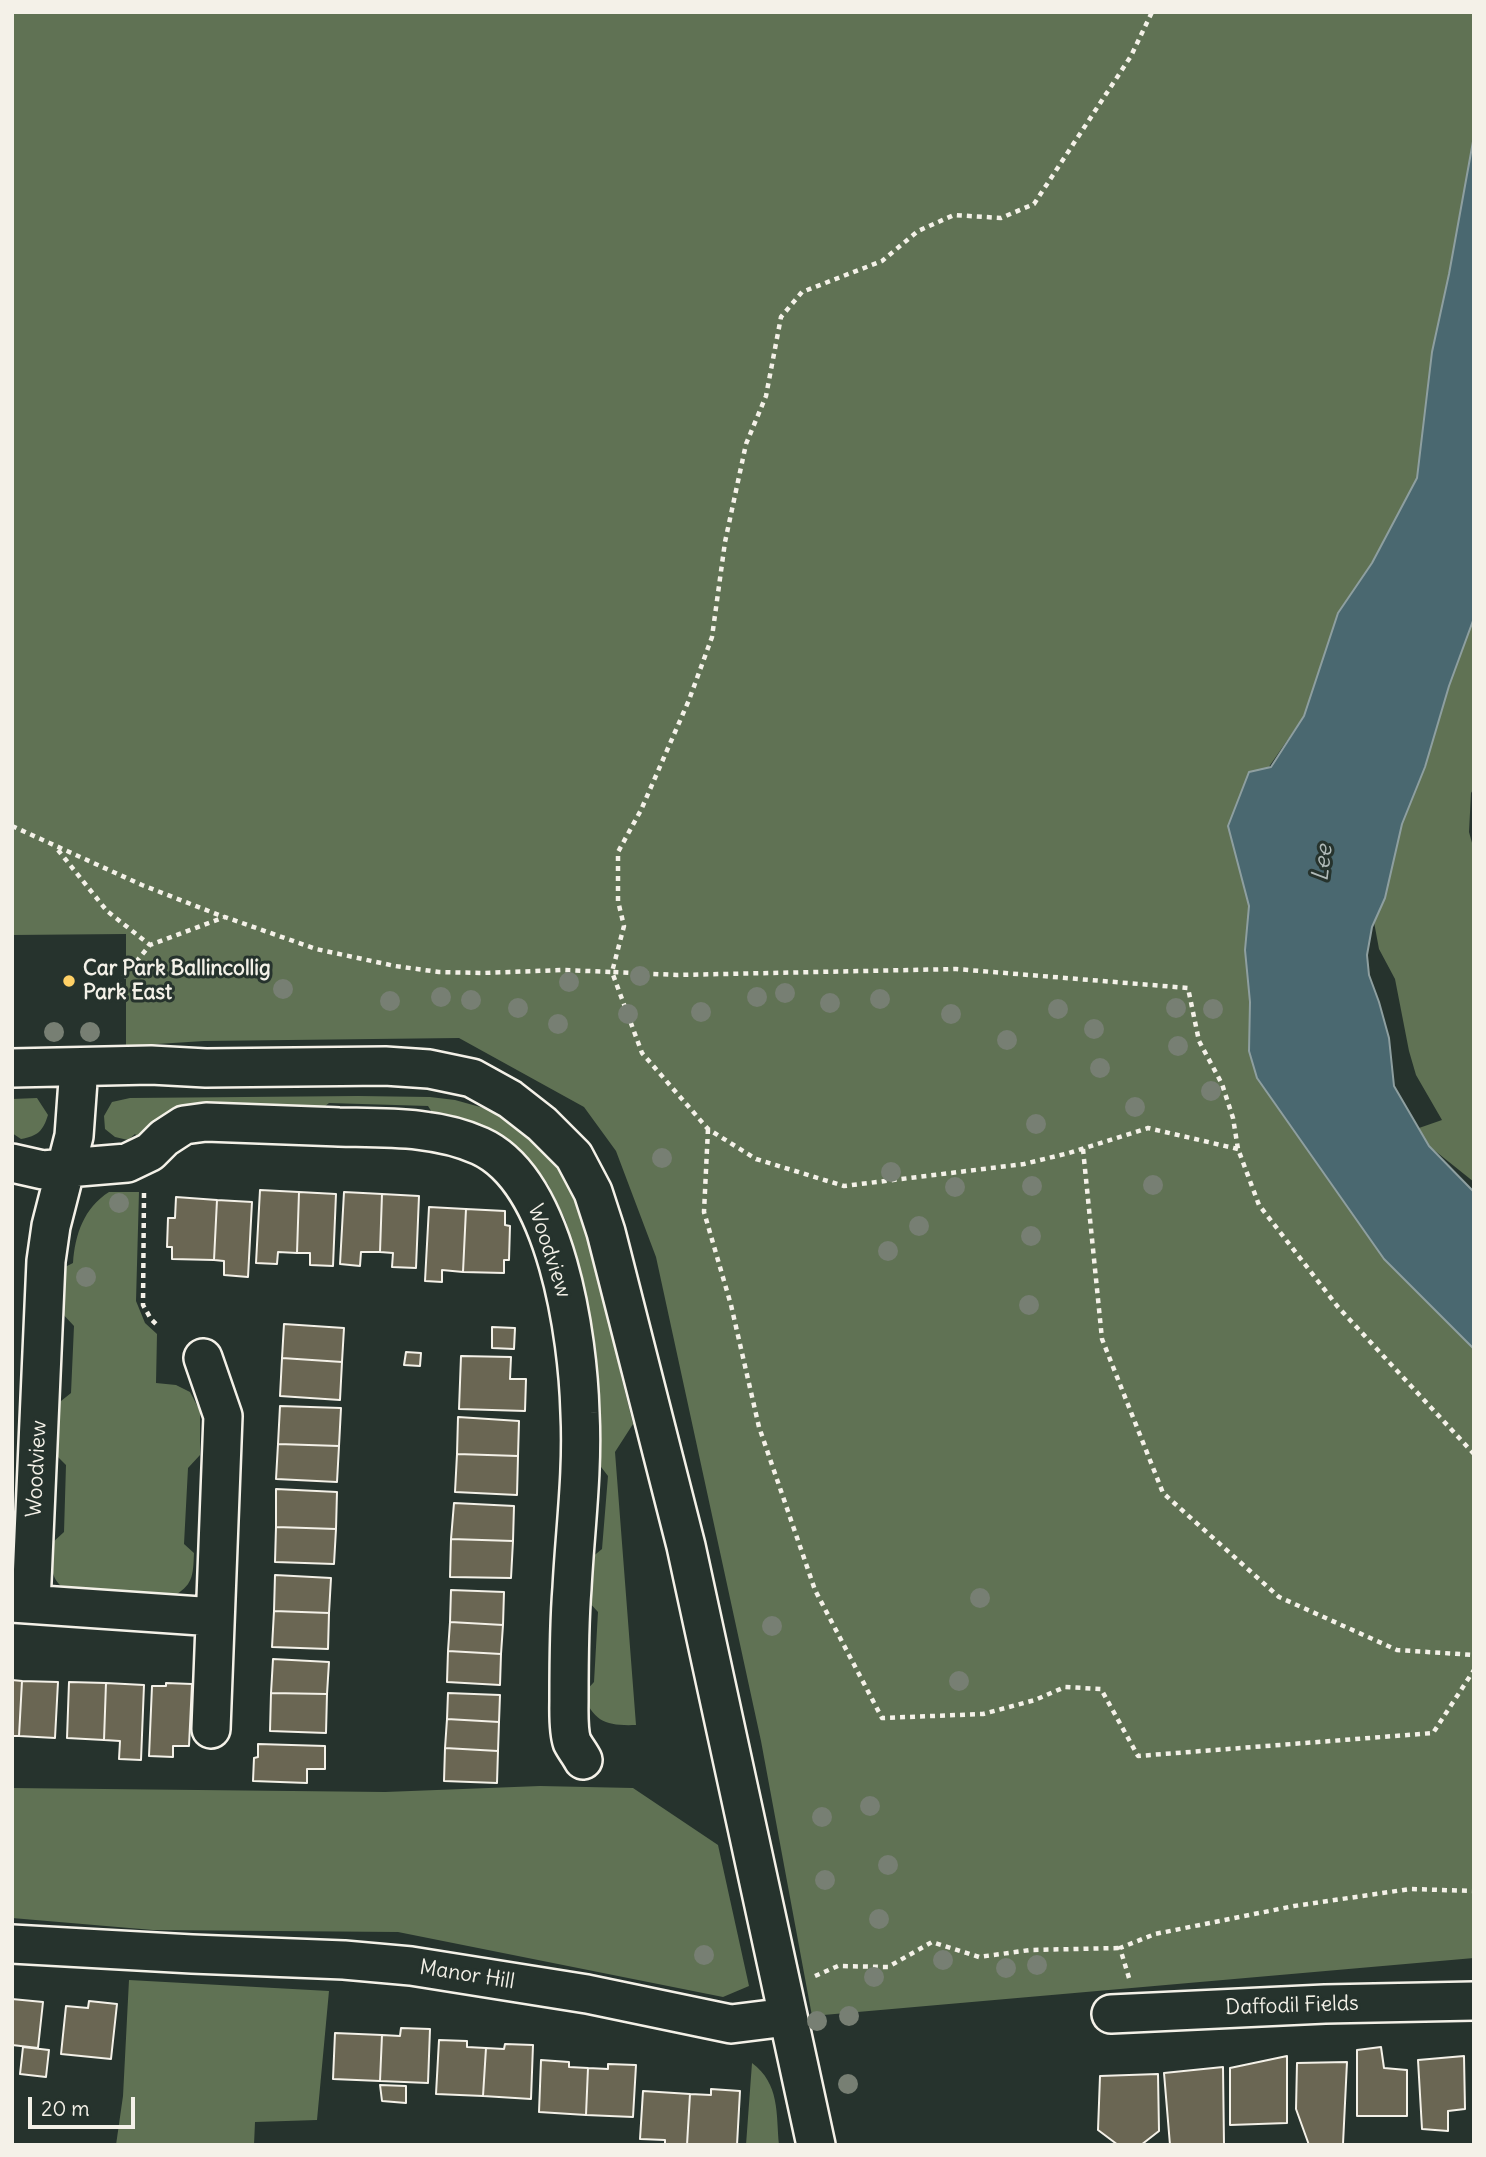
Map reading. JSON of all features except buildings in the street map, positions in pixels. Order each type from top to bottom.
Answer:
[{"type":"street","points":[[12,1068],[385,1066],[429,1069],[472,1078],[510,1099],[542,1124],[574,1156],[593,1192],[606,1232],[686,1546],[816,2145]]},
{"type":"street","name":"Woodview","points":[[79,1067],[74,1136],[51,1226],[46,1261],[22,1603],[215,1617]]},
{"type":"street","name":"Woodview","points":[[67,1168],[127,1163],[150,1153],[164,1138],[184,1125],[206,1122],[401,1128],[459,1138],[482,1146],[503,1161],[521,1180],[534,1200],[547,1233],[567,1304],[574,1341],[580,1414],[580,1476],[571,1604],[569,1712],[572,1741],[583,1760]]},
{"type":"street","points":[[12,1163],[43,1170],[67,1168]]},
{"type":"street","points":[[203,1358],[223,1416],[211,1728]]},
{"type":"street","name":"Manor Hill","points":[[12,1944],[344,1960],[411,1966],[587,1994],[731,2024],[785,2003]]},
{"type":"street","name":"Daffodil Fields","points":[[1125,2013],[1474,2001]]},
{"type":"path","points":[[1152,12],[1130,56],[1034,204],[1001,218],[954,215],[918,231],[882,261],[803,292],[781,317],[766,396],[746,444],[725,542],[712,637],[689,700],[641,810],[618,852],[618,901],[624,926],[612,971],[642,1052],[708,1129],[756,1159],[844,1186],[1024,1164],[1148,1128],[1238,1149]]},
{"type":"path","points":[[12,826],[142,885],[225,917],[316,949],[417,969],[482,974],[563,970],[677,975],[956,969],[1188,988],[1199,1041],[1222,1084],[1233,1118],[1238,1149],[1259,1205],[1338,1307],[1474,1454]]},
{"type":"path","points":[[56,848],[107,911],[150,945]]},
{"type":"path","points":[[117,985],[150,945],[225,917]]},
{"type":"path","points":[[708,1129],[704,1212],[731,1304],[759,1427],[815,1590],[883,1718],[983,1714],[1035,1700],[1065,1687],[1101,1689],[1138,1756],[1433,1733],[1474,1670]]},
{"type":"path","points":[[1083,1149],[1102,1339],[1163,1493],[1279,1597],[1397,1650],[1474,1655]]},
{"type":"path","points":[[144,1185],[143,1305],[151,1320],[158,1326]]},
{"type":"path","points":[[785,2003],[838,1966],[888,1967],[932,1942],[979,1957],[1030,1951],[1121,1948],[1155,1934],[1294,1906],[1410,1889],[1474,1891]]},
{"type":"path","points":[[1121,1948],[1125,2013]]},
{"type":"green space","points":[[12,12],[1474,12],[1474,136],[1432,352],[1417,478],[1372,563],[1338,613],[1304,716],[1228,826],[1249,906],[1245,950],[1250,1002],[1249,1051],[1257,1078],[1384,1259],[1474,1349],[1474,1958],[812,2016],[761,1741],[656,1257],[616,1151],[584,1107],[459,1038],[204,1041],[126,1046],[126,934],[12,935]]},
{"type":"green space","points":[[1474,618],[1474,788],[1471,793],[1469,832],[1474,850],[1474,1182],[1429,1146],[1419,1128],[1442,1120],[1416,1075],[1395,979],[1379,949],[1374,922],[1385,898],[1402,824],[1425,767],[1449,686]]},
{"type":"green space","points":[[430,1097],[455,1100],[491,1110],[521,1131],[553,1159],[580,1205],[602,1283],[633,1424],[615,1452],[636,1725],[617,1725],[602,1720],[592,1711],[583,1694],[594,1682],[598,1612],[588,1601],[591,1558],[602,1549],[608,1476],[598,1463],[599,1397],[591,1319],[566,1221],[548,1184],[514,1145],[479,1124],[435,1117],[428,1106],[329,1103],[318,1112],[141,1140],[135,1134],[128,1140],[115,1137],[105,1129],[104,1116],[112,1102],[130,1098]]},
{"type":"green space","points":[[37,1098],[48,1115],[46,1121],[39,1132],[21,1139],[12,1133],[12,1099]]},
{"type":"green space","points":[[109,1192],[139,1192],[136,1301],[145,1323],[157,1334],[156,1383],[176,1385],[190,1392],[200,1411],[200,1455],[188,1468],[184,1544],[194,1553],[193,1568],[191,1580],[172,1597],[69,1591],[58,1583],[51,1565],[51,1544],[64,1532],[66,1465],[54,1453],[56,1405],[71,1393],[74,1326],[60,1311],[61,1269],[73,1263],[76,1242],[87,1214],[100,1198]]},
{"type":"green space","points":[[540,1786],[633,1788],[718,1845],[749,1986],[723,1997],[398,1932],[153,1930],[12,1918],[12,1788],[385,1792]]},
{"type":"green space","points":[[129,1980],[329,1991],[317,2120],[255,2122],[254,2145],[116,2145],[123,2096]]},
{"type":"green space","points":[[752,2063],[768,2080],[772,2090],[777,2111],[779,2145],[746,2145]]},
{"type":"water","name":"Lee","points":[[1474,136],[1474,618],[1449,686],[1425,767],[1402,824],[1385,898],[1372,927],[1367,955],[1369,975],[1389,1038],[1394,1086],[1429,1146],[1474,1192],[1474,1349],[1384,1259],[1257,1078],[1249,1051],[1250,1002],[1245,950],[1249,906],[1228,826],[1249,772],[1271,767],[1304,716],[1338,613],[1372,563],[1417,478],[1432,352]]},
{"type":"place","name":"Car Park Ballincollig Park East","points":[[69,981]]}]
